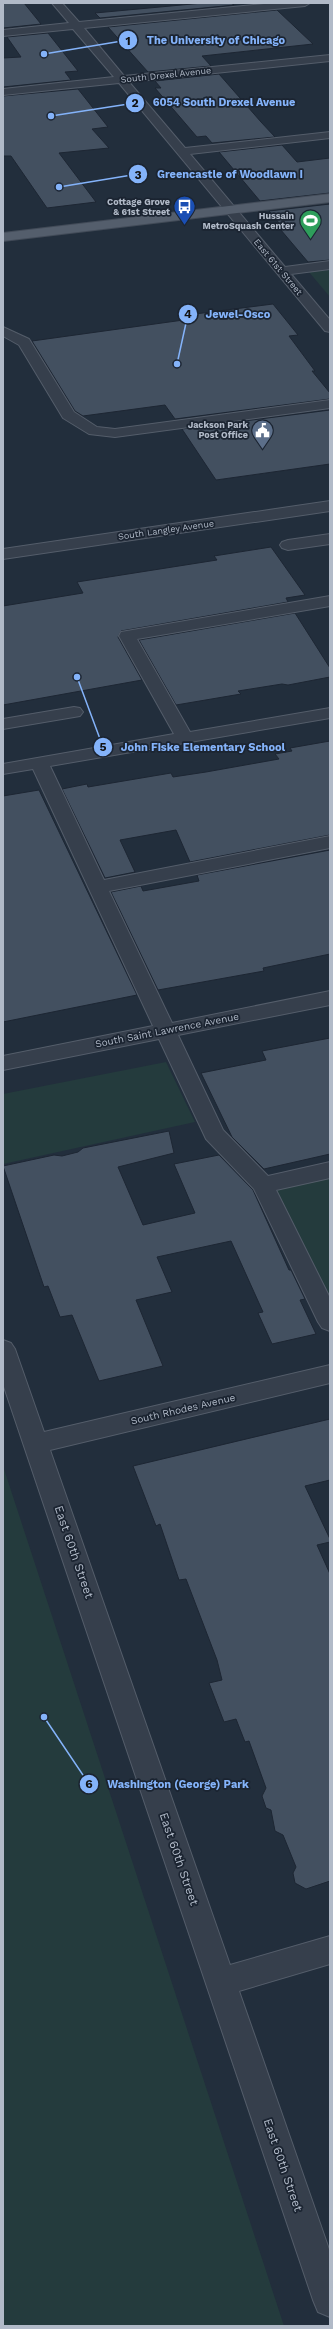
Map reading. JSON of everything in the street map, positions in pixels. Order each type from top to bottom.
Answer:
[{"type":"main road","points":[[3,237],[330,198]]},
{"type":"street","name":"East 61st Street","points":[[57,3],[229,210],[330,328]]},
{"type":"street","points":[[3,33],[306,3]]},
{"type":"street","name":"South Drexel Avenue","points":[[3,92],[330,58]]},
{"type":"street","points":[[181,152],[330,135]]},
{"type":"street","points":[[282,271],[330,266]]},
{"type":"street","points":[[3,331],[24,342],[68,415],[83,427],[94,431],[115,434],[330,404]]},
{"type":"street","name":"South Langley Avenue","points":[[3,554],[330,506]]},
{"type":"street","points":[[288,545],[330,539]]},
{"type":"street","points":[[185,738],[127,636],[330,601]]},
{"type":"street","points":[[3,724],[74,712]]},
{"type":"street","points":[[3,769],[330,713]]},
{"type":"street","points":[[39,763],[214,1134],[263,1186],[330,1322]]},
{"type":"street","points":[[97,887],[330,842]]},
{"type":"street","name":"South Saint Lawrence Avenue","points":[[3,1063],[330,998]]},
{"type":"street","points":[[263,1186],[330,1170]]},
{"type":"street","name":"East 60th Street","points":[[3,1349],[222,1982],[330,2300]]},
{"type":"street","name":"South Rhodes Avenue","points":[[36,1444],[330,1374]]},
{"type":"street","points":[[222,1982],[330,1950]]},
{"type":"green space","points":[[330,270],[330,297],[309,272]]},
{"type":"green space","points":[[166,1062],[195,1122],[3,1164],[3,1094]]},
{"type":"green space","points":[[330,1175],[330,1310],[271,1189]]},
{"type":"green space","points":[[3,1466],[284,2326],[3,2326]]},
{"type":"building","points":[[3,3],[24,3],[41,24],[3,28]]},
{"type":"building","points":[[203,3],[231,3],[234,5],[100,18],[95,13]]},
{"type":"building","points":[[277,10],[313,44],[202,56],[211,66],[148,72],[108,27]]},
{"type":"building","points":[[48,33],[78,71],[65,72],[71,80],[3,87],[3,58],[21,57],[7,37]]},
{"type":"building","points":[[219,74],[275,137],[212,143],[206,136],[197,137],[155,88],[161,88],[155,81]]},
{"type":"building","points":[[78,89],[108,127],[92,129],[109,148],[59,153],[96,202],[47,208],[11,156],[3,156],[3,96]]},
{"type":"building","points":[[282,145],[297,162],[330,158],[330,193],[260,201],[219,152]]},
{"type":"building","name":"Hussain MetroSquash Center","points":[[330,204],[330,260],[308,262],[275,223],[279,223],[269,211]]},
{"type":"building","points":[[273,304],[298,335],[289,336],[315,371],[312,371],[330,393],[330,399],[175,419],[165,405],[83,416],[75,411],[32,341],[198,318],[195,314]]},
{"type":"building","name":"Jackson Park Post Office","points":[[330,410],[330,464],[216,480],[182,429]]},
{"type":"building","points":[[271,547],[305,595],[286,598],[288,602],[121,631],[118,637],[142,680],[3,705],[3,606],[83,593],[77,582],[217,560],[214,556]]},
{"type":"building","points":[[295,613],[330,668],[330,677],[288,685],[282,684],[238,691],[241,694],[176,705],[139,640]]},
{"type":"building","points":[[330,741],[330,835],[190,862],[176,830],[120,840],[135,872],[105,878],[62,789],[87,784],[88,787],[171,773],[173,777],[279,759],[275,754],[292,751],[290,748]]},
{"type":"building","points":[[39,790],[137,995],[3,1022],[3,796]]},
{"type":"building","points":[[330,850],[330,954],[263,968],[264,971],[158,990],[111,892],[141,886],[143,891],[199,881],[197,875]]},
{"type":"building","points":[[330,1038],[330,1154],[264,1169],[232,1137],[201,1073],[266,1060],[262,1051]]},
{"type":"building","points":[[169,1131],[174,1153],[118,1167],[143,1225],[195,1213],[174,1164],[219,1155],[253,1190],[289,1270],[291,1270],[305,1299],[300,1300],[316,1334],[272,1344],[258,1313],[263,1312],[231,1241],[157,1257],[172,1292],[136,1300],[163,1366],[99,1381],[72,1315],[60,1317],[48,1286],[44,1287],[3,1166],[54,1155],[62,1156],[78,1152],[83,1148]]},
{"type":"building","points":[[330,1419],[330,1480],[305,1486],[330,1539],[330,1542],[317,1545],[330,1574],[330,1881],[306,1889],[295,1883],[293,1873],[296,1867],[283,1835],[275,1831],[271,1810],[266,1808],[262,1796],[266,1788],[249,1741],[245,1742],[236,1719],[224,1722],[209,1683],[222,1680],[217,1660],[186,1579],[179,1580],[160,1524],[156,1526],[133,1466]]},
{"type":"place","name":"The University of Chicago","points":[[44,54]]},
{"type":"place","name":"6054 South Drexel Avenue","points":[[51,116]]},
{"type":"place","name":"Greencastle of Woodlawn I","points":[[59,187]]},
{"type":"place","name":"Cottage Grove & 61st Street","points":[[185,226]]},
{"type":"place","name":"Hussain MetroSquash Center","points":[[310,240]]},
{"type":"place","name":"Jewel-Osco","points":[[177,364]]},
{"type":"place","name":"Jackson Park Post Office","points":[[263,450]]},
{"type":"place","name":"John Fiske Elementary School","points":[[77,677]]},
{"type":"place","name":"Washington (George) Park","points":[[44,1717]]}]
